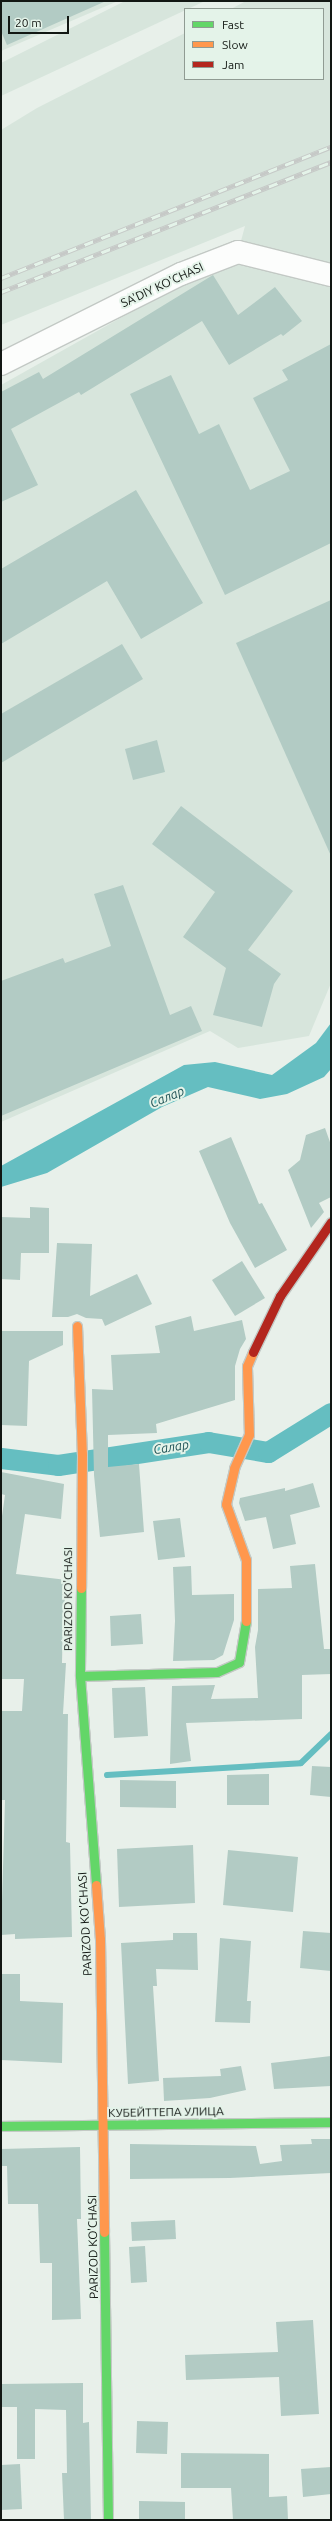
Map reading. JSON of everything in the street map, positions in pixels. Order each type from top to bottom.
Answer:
[{"type":"street","name":"SA'DIY KO'CHASI","points":[[1,364],[181,274],[238,252],[331,274]]},
{"type":"street","points":[[80,1676],[217,1672],[239,1662],[246,1630],[246,1560],[226,1504],[234,1468],[249,1435],[247,1366],[280,1296],[331,1222]]},
{"type":"street","name":"PARIZOD KO'CHASI","points":[[77,1326],[82,1454],[80,1478],[80,1676],[100,1939],[108,2520]]},
{"type":"street","name":"КУБЕЙТТЕПА УЛИЦА","points":[[1,2126],[331,2122]]},
{"type":"shaded area","points":[[1,1],[118,1],[1,51]]},
{"type":"shaded area","points":[[125,1],[205,1],[190,8],[184,8],[184,11],[1,96],[1,63]]},
{"type":"shaded area","points":[[246,1],[331,1],[331,983],[309,1036],[238,1048],[210,1031],[1,1122],[1,385],[238,252],[245,226],[1,325],[1,130],[37,108],[184,34],[184,80],[324,80],[324,8],[233,8]]},
{"type":"water","name":"Салар","points":[[331,1023],[331,1069],[324,1077],[287,1094],[260,1099],[208,1087],[162,1107],[47,1173],[1,1187],[1,1166],[184,1065],[215,1062],[272,1075],[316,1043]]},
{"type":"building","points":[[1,1],[106,1],[7,45],[1,31]]},
{"type":"building","points":[[213,275],[238,315],[275,287],[302,321],[283,336],[281,334],[229,365],[202,321],[81,395],[79,392],[11,429],[38,485],[1,502],[1,392],[39,372],[43,379]]},
{"type":"building","points":[[331,344],[331,543],[225,595],[130,394],[171,375],[199,434],[219,424],[250,490],[290,471],[253,398],[288,380],[282,370]]},
{"type":"building","points":[[136,490],[203,603],[141,639],[107,581],[1,644],[1,569]]},
{"type":"building","points":[[331,600],[331,856],[236,643]]},
{"type":"building","points":[[122,644],[143,679],[1,763],[1,714]]},
{"type":"building","points":[[157,740],[165,772],[133,780],[125,749]]},
{"type":"building","points":[[181,806],[293,891],[248,950],[281,974],[274,984],[262,1027],[213,1015],[226,968],[183,937],[215,892],[152,844]]},
{"type":"building","points":[[123,885],[170,1015],[191,1006],[202,1031],[1,1116],[1,981],[63,958],[65,963],[111,946],[94,894]]},
{"type":"building","points":[[325,1128],[331,1145],[331,1197],[319,1203],[324,1212],[311,1228],[288,1170],[300,1160],[306,1135]]},
{"type":"building","points":[[231,1137],[259,1204],[262,1203],[287,1250],[255,1268],[230,1223],[199,1151]]},
{"type":"building","points":[[30,1207],[49,1208],[49,1253],[21,1253],[20,1280],[1,1279],[1,1217],[30,1218]]},
{"type":"building","points":[[57,1243],[92,1244],[90,1296],[137,1274],[152,1304],[105,1326],[102,1319],[86,1318],[77,1314],[68,1317],[52,1317]]},
{"type":"building","points":[[242,1261],[265,1298],[235,1316],[212,1280]]},
{"type":"building","points":[[191,1316],[194,1331],[242,1320],[246,1339],[240,1349],[235,1366],[235,1400],[156,1424],[157,1433],[108,1435],[108,1467],[139,1464],[144,1532],[100,1537],[94,1475],[92,1389],[113,1390],[111,1355],[160,1353],[155,1326]]},
{"type":"building","points":[[1,1331],[63,1331],[63,1345],[29,1361],[27,1426],[1,1425]]},
{"type":"building","points":[[1,1472],[64,1484],[61,1519],[25,1514],[16,1574],[67,1580],[63,1616],[62,1663],[66,1663],[63,1714],[68,1714],[66,1842],[70,1843],[72,1937],[15,1939],[15,1934],[1,1935],[5,1800],[1,1800],[1,1711],[22,1711],[24,1679],[1,1679],[1,1523],[5,1495],[1,1494]]},
{"type":"building","points":[[313,1483],[320,1507],[290,1515],[296,1544],[273,1549],[266,1517],[245,1521],[239,1503],[240,1498],[285,1488],[285,1491]]},
{"type":"building","points":[[180,1518],[185,1557],[158,1560],[153,1521]]},
{"type":"building","points":[[315,1564],[324,1649],[331,1649],[331,1674],[302,1675],[302,1719],[186,1723],[191,1761],[170,1764],[172,1686],[215,1685],[211,1699],[258,1698],[255,1647],[258,1630],[258,1589],[292,1588],[290,1566]]},
{"type":"building","points":[[191,1566],[192,1595],[234,1594],[234,1620],[223,1655],[214,1660],[173,1661],[175,1621],[173,1567]]},
{"type":"building","points":[[141,1614],[143,1644],[111,1646],[110,1616]]},
{"type":"building","points":[[145,1687],[148,1736],[114,1738],[112,1688]]},
{"type":"building","points":[[312,1766],[331,1767],[331,1797],[310,1795]]},
{"type":"building","points":[[269,1774],[269,1805],[227,1805],[227,1775]]},
{"type":"building","points":[[120,1780],[176,1781],[176,1808],[120,1807]]},
{"type":"building","points":[[193,1845],[195,1903],[119,1907],[117,1849]]},
{"type":"building","points":[[228,1850],[298,1857],[293,1912],[223,1905]]},
{"type":"building","points":[[303,1931],[331,1933],[331,1971],[300,1968]]},
{"type":"building","points":[[173,1933],[197,1933],[198,1970],[156,1969],[157,1986],[153,1986],[159,2081],[128,2084],[121,1943],[173,1940]]},
{"type":"building","points":[[220,1938],[251,1941],[247,2001],[251,2001],[250,2023],[215,2022]]},
{"type":"building","points":[[1,1974],[20,1974],[20,2001],[63,2003],[62,2063],[1,2060]]},
{"type":"building","points":[[331,2056],[331,2086],[274,2089],[271,2063]]},
{"type":"building","points":[[241,2066],[246,2090],[210,2098],[164,2101],[163,2078],[221,2076],[220,2069]]},
{"type":"building","points":[[311,2139],[331,2139],[331,2173],[230,2178],[130,2179],[130,2144],[256,2146],[260,2164],[282,2161],[280,2145],[312,2144]]},
{"type":"building","points":[[80,2147],[81,2219],[77,2219],[81,2319],[52,2320],[52,2263],[40,2263],[38,2204],[8,2204],[7,2166],[1,2166],[1,2149]]},
{"type":"building","points":[[175,2220],[176,2239],[132,2241],[131,2222]]},
{"type":"building","points":[[145,2246],[147,2282],[131,2283],[129,2247]]},
{"type":"building","points":[[313,2320],[319,2414],[281,2416],[279,2377],[186,2380],[185,2355],[278,2352],[276,2322]]},
{"type":"building","points":[[83,2383],[83,2423],[89,2422],[91,2520],[64,2520],[62,2473],[67,2473],[66,2410],[35,2409],[35,2459],[17,2459],[17,2407],[1,2407],[1,2384]]},
{"type":"building","points":[[137,2421],[168,2422],[167,2454],[136,2453]]},
{"type":"building","points":[[181,2453],[269,2454],[269,2497],[287,2496],[288,2520],[233,2520],[231,2488],[181,2488]]},
{"type":"building","points":[[20,2464],[22,2509],[1,2510],[1,2465]]},
{"type":"building","points":[[331,2467],[331,2494],[303,2497],[301,2469]]},
{"type":"building","points":[[139,2501],[185,2502],[185,2520],[139,2520]]},
{"type":"waterway","name":"Салар","points":[[1,1458],[58,1465],[208,1442],[268,1452],[331,1413]]},
{"type":"waterway","points":[[107,1775],[301,1763],[331,1734]]},
{"type":"railway","points":[[1,278],[331,147]]},
{"type":"railway","points":[[1,292],[331,162]]},
{"type":"traffic: fast","points":[[81,1588],[80,1676],[96,1885]]},
{"type":"traffic: fast","points":[[80,1676],[217,1672],[239,1662],[246,1621]]},
{"type":"traffic: fast","points":[[1,2126],[331,2122]]},
{"type":"traffic: fast","points":[[104,2232],[108,2520]]},
{"type":"traffic: slow","points":[[77,1326],[82,1454],[81,1588]]},
{"type":"traffic: slow","points":[[246,1621],[246,1560],[226,1504],[234,1468],[249,1435],[247,1366],[253,1352]]},
{"type":"traffic: slow","points":[[96,1885],[100,1939],[104,2232]]},
{"type":"traffic: jam","points":[[253,1352],[280,1296],[331,1222]]}]
